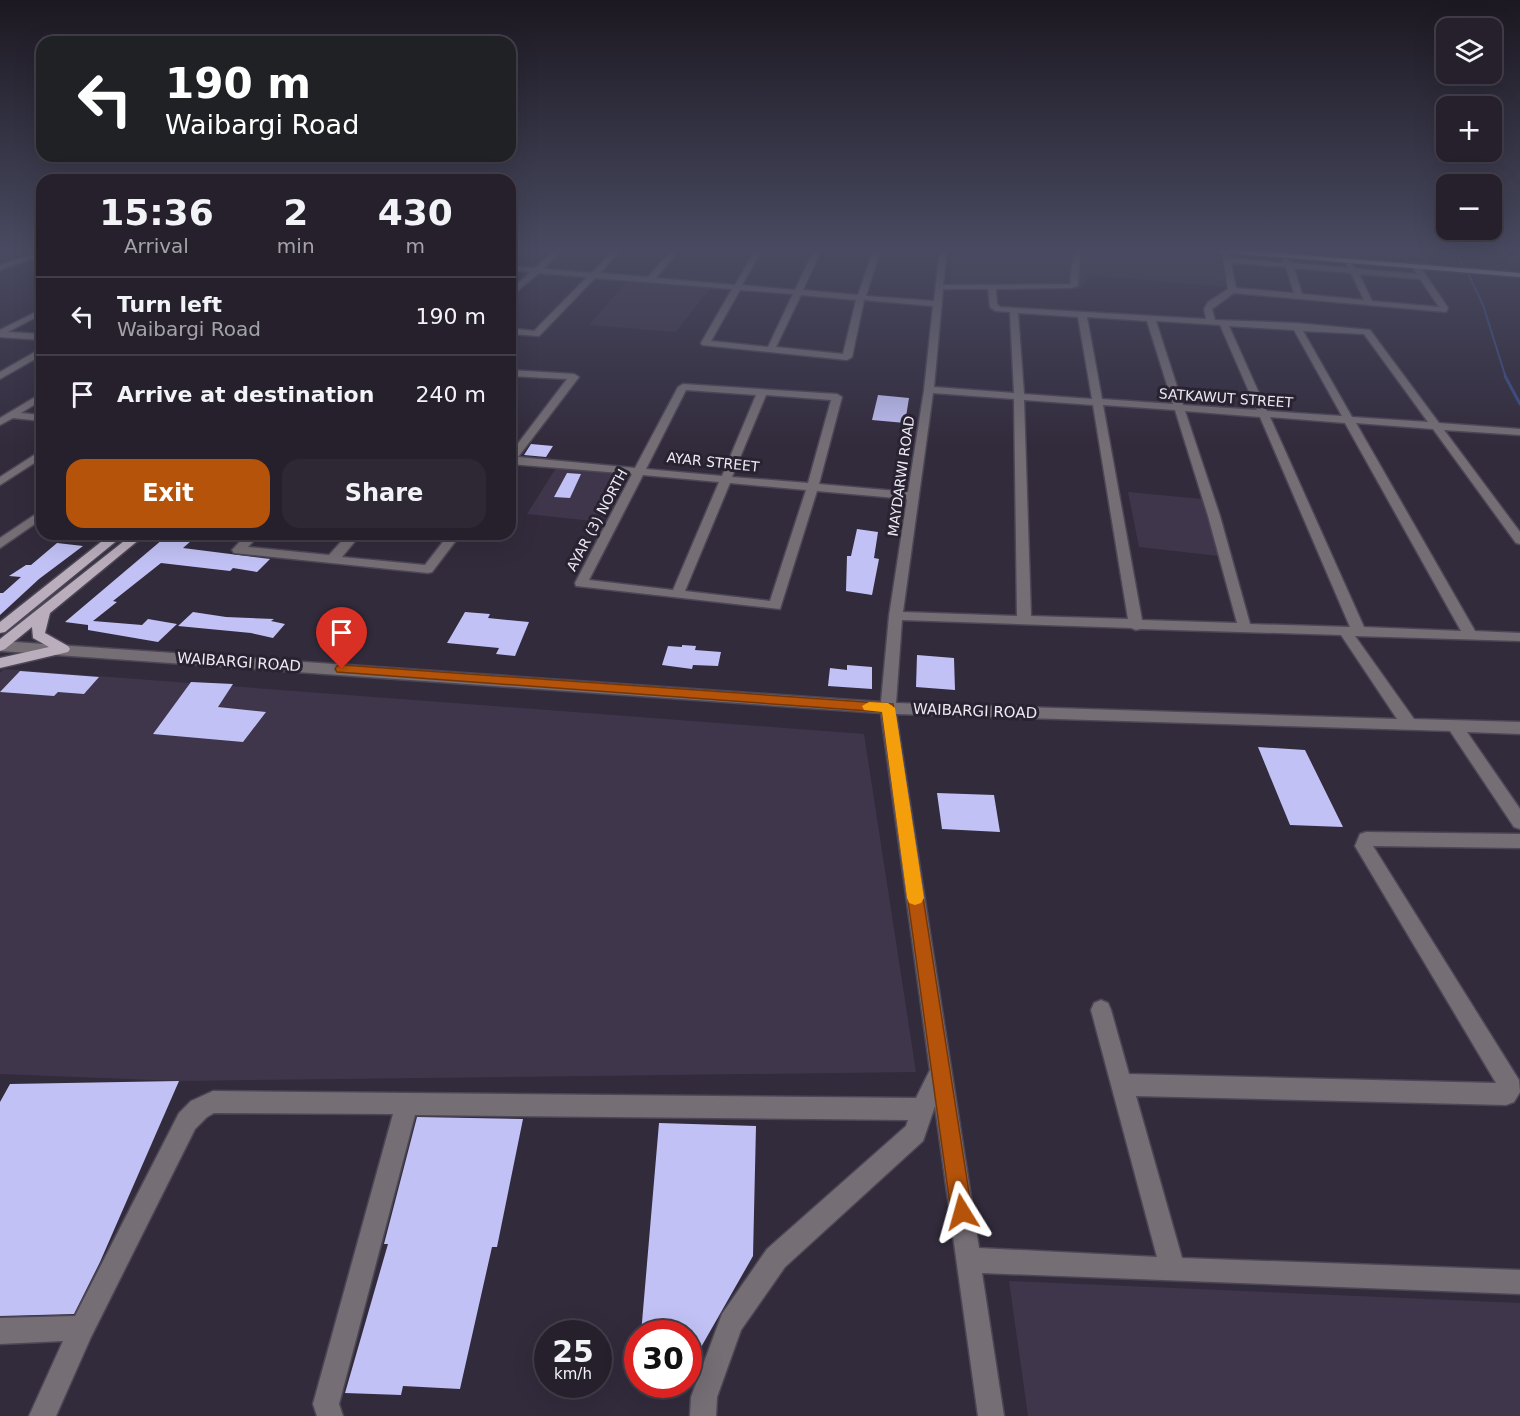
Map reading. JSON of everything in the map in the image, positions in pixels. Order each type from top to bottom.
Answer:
[{"type":"main road","points":[[0,628],[111,540]]},
{"type":"main road","points":[[0,646],[132,540]]},
{"type":"main road","points":[[0,621],[26,608]]},
{"type":"main road","points":[[45,608],[40,620],[38,635],[63,649]]},
{"type":"main road","points":[[0,663],[63,649]]},
{"type":"street","points":[[0,333],[36,314]]},
{"type":"street","points":[[516,332],[536,334],[555,314]]},
{"type":"street","points":[[721,314],[705,343],[847,357],[857,314]]},
{"type":"street","points":[[771,349],[788,314]]},
{"type":"street","name":"MAYDARWI ROAD","points":[[935,314],[929,390],[896,616],[888,708],[991,1416]]},
{"type":"street","points":[[1014,314],[1019,397],[1024,622]]},
{"type":"street","points":[[1082,314],[1118,510],[1136,626]]},
{"type":"street","points":[[1100,314],[1367,332],[1520,540]]},
{"type":"street","points":[[1209,314],[1211,321]]},
{"type":"street","points":[[1150,317],[1181,409],[1245,629]]},
{"type":"street","points":[[1223,322],[1265,415],[1352,631],[1409,724]]},
{"type":"street","points":[[1296,326],[1470,635]]},
{"type":"street","points":[[0,333],[36,336]]},
{"type":"street","points":[[0,376],[36,355]]},
{"type":"street","points":[[516,373],[574,377],[516,453]]},
{"type":"street","name":"AYAR (3) NORTH","points":[[677,595],[581,583],[683,387],[762,393]]},
{"type":"street","name":"SATKAWUT STREET","points":[[929,390],[1520,432]]},
{"type":"street","points":[[762,393],[837,398],[813,487],[775,606],[677,595],[762,393]]},
{"type":"street","points":[[0,422],[5,415],[36,399]]},
{"type":"street","points":[[5,415],[36,418]]},
{"type":"street","points":[[0,482],[36,457]]},
{"type":"street","name":"AYAR STREET","points":[[516,461],[640,470],[913,496]]},
{"type":"street","points":[[0,544],[36,518]]},
{"type":"street","points":[[248,540],[238,550],[428,569],[450,540]]},
{"type":"street","points":[[333,559],[350,540]]},
{"type":"street","points":[[896,616],[1136,626],[1520,637]]},
{"type":"street","name":"WAIBARGI ROAD","points":[[0,646],[888,708],[1520,728]]},
{"type":"street","points":[[1454,725],[1520,822]]},
{"type":"street","points":[[1122,1085],[1506,1094],[1510,1088],[1364,846],[1366,839],[1520,841]]},
{"type":"street","points":[[1101,1010],[1173,1270]]},
{"type":"street","points":[[703,1416],[704,1397],[731,1323],[776,1258],[915,1133],[922,1109],[941,1071]]},
{"type":"street","points":[[42,1416],[82,1328],[187,1121],[199,1109],[213,1102],[922,1109]]},
{"type":"street","points":[[330,1416],[326,1404],[408,1103]]},
{"type":"street","points":[[969,1260],[1173,1270],[1520,1282]]},
{"type":"street","points":[[0,1331],[82,1328]]},
{"type":"shaded area","points":[[598,314],[690,314],[676,332],[589,325]]},
{"type":"shaded area","points":[[556,468],[627,475],[602,522],[527,514]]},
{"type":"shaded area","points":[[1128,492],[1202,499],[1219,556],[1139,547]]},
{"type":"shaded area","points":[[4,669],[864,734],[916,1072],[179,1081],[0,1074],[0,673]]},
{"type":"shaded area","points":[[1009,1281],[1520,1303],[1520,1416],[1028,1416]]},
{"type":"building","points":[[878,395],[909,398],[905,423],[872,420]]},
{"type":"building","points":[[531,444],[553,446],[546,457],[524,455]]},
{"type":"building","points":[[567,473],[581,474],[570,498],[554,497]]},
{"type":"building","points":[[857,529],[878,532],[874,558],[879,559],[872,595],[846,591],[847,556],[851,556]]},
{"type":"building","points":[[162,540],[192,540],[183,548],[270,559],[257,572],[161,563],[113,601],[117,602],[93,621],[142,625],[148,619],[177,624],[158,642],[88,630],[88,625],[65,622]]},
{"type":"building","points":[[57,543],[83,546],[39,579],[0,615],[0,593],[3,593],[21,577],[9,576],[26,565],[31,565]]},
{"type":"building","points":[[193,612],[226,617],[274,619],[271,621],[285,624],[273,638],[251,633],[178,626]]},
{"type":"building","points":[[465,612],[490,614],[488,618],[529,622],[515,656],[496,654],[499,648],[447,643]]},
{"type":"building","points":[[682,645],[696,646],[695,650],[721,652],[718,666],[693,665],[692,669],[662,665],[668,646],[682,647]]},
{"type":"building","points":[[917,655],[954,658],[955,690],[916,687]]},
{"type":"building","points":[[847,665],[872,667],[872,689],[828,686],[830,668],[847,670]]},
{"type":"building","points":[[20,671],[99,677],[84,694],[58,692],[54,696],[0,692]]},
{"type":"building","points":[[191,682],[233,684],[218,707],[266,712],[243,742],[153,734]]},
{"type":"building","points":[[1258,747],[1305,750],[1343,827],[1290,825]]},
{"type":"building","points":[[937,793],[994,795],[1000,832],[942,829]]},
{"type":"building","points":[[179,1081],[100,1262],[74,1314],[0,1316],[0,1102],[10,1084]]},
{"type":"building","points":[[417,1117],[523,1119],[497,1247],[492,1247],[460,1389],[403,1386],[401,1395],[345,1393],[388,1244],[384,1244]]},
{"type":"building","points":[[659,1123],[756,1126],[753,1256],[702,1345],[702,1320],[642,1320]]},
{"type":"waterway","points":[[1486,314],[1506,378]]},
{"type":"waterway","points":[[1506,378],[1520,404]]},
{"type":"slow traffic","points":[[869,706],[888,708],[915,898]]},
{"type":"route","points":[[342,669],[888,708],[962,1212]]}]
